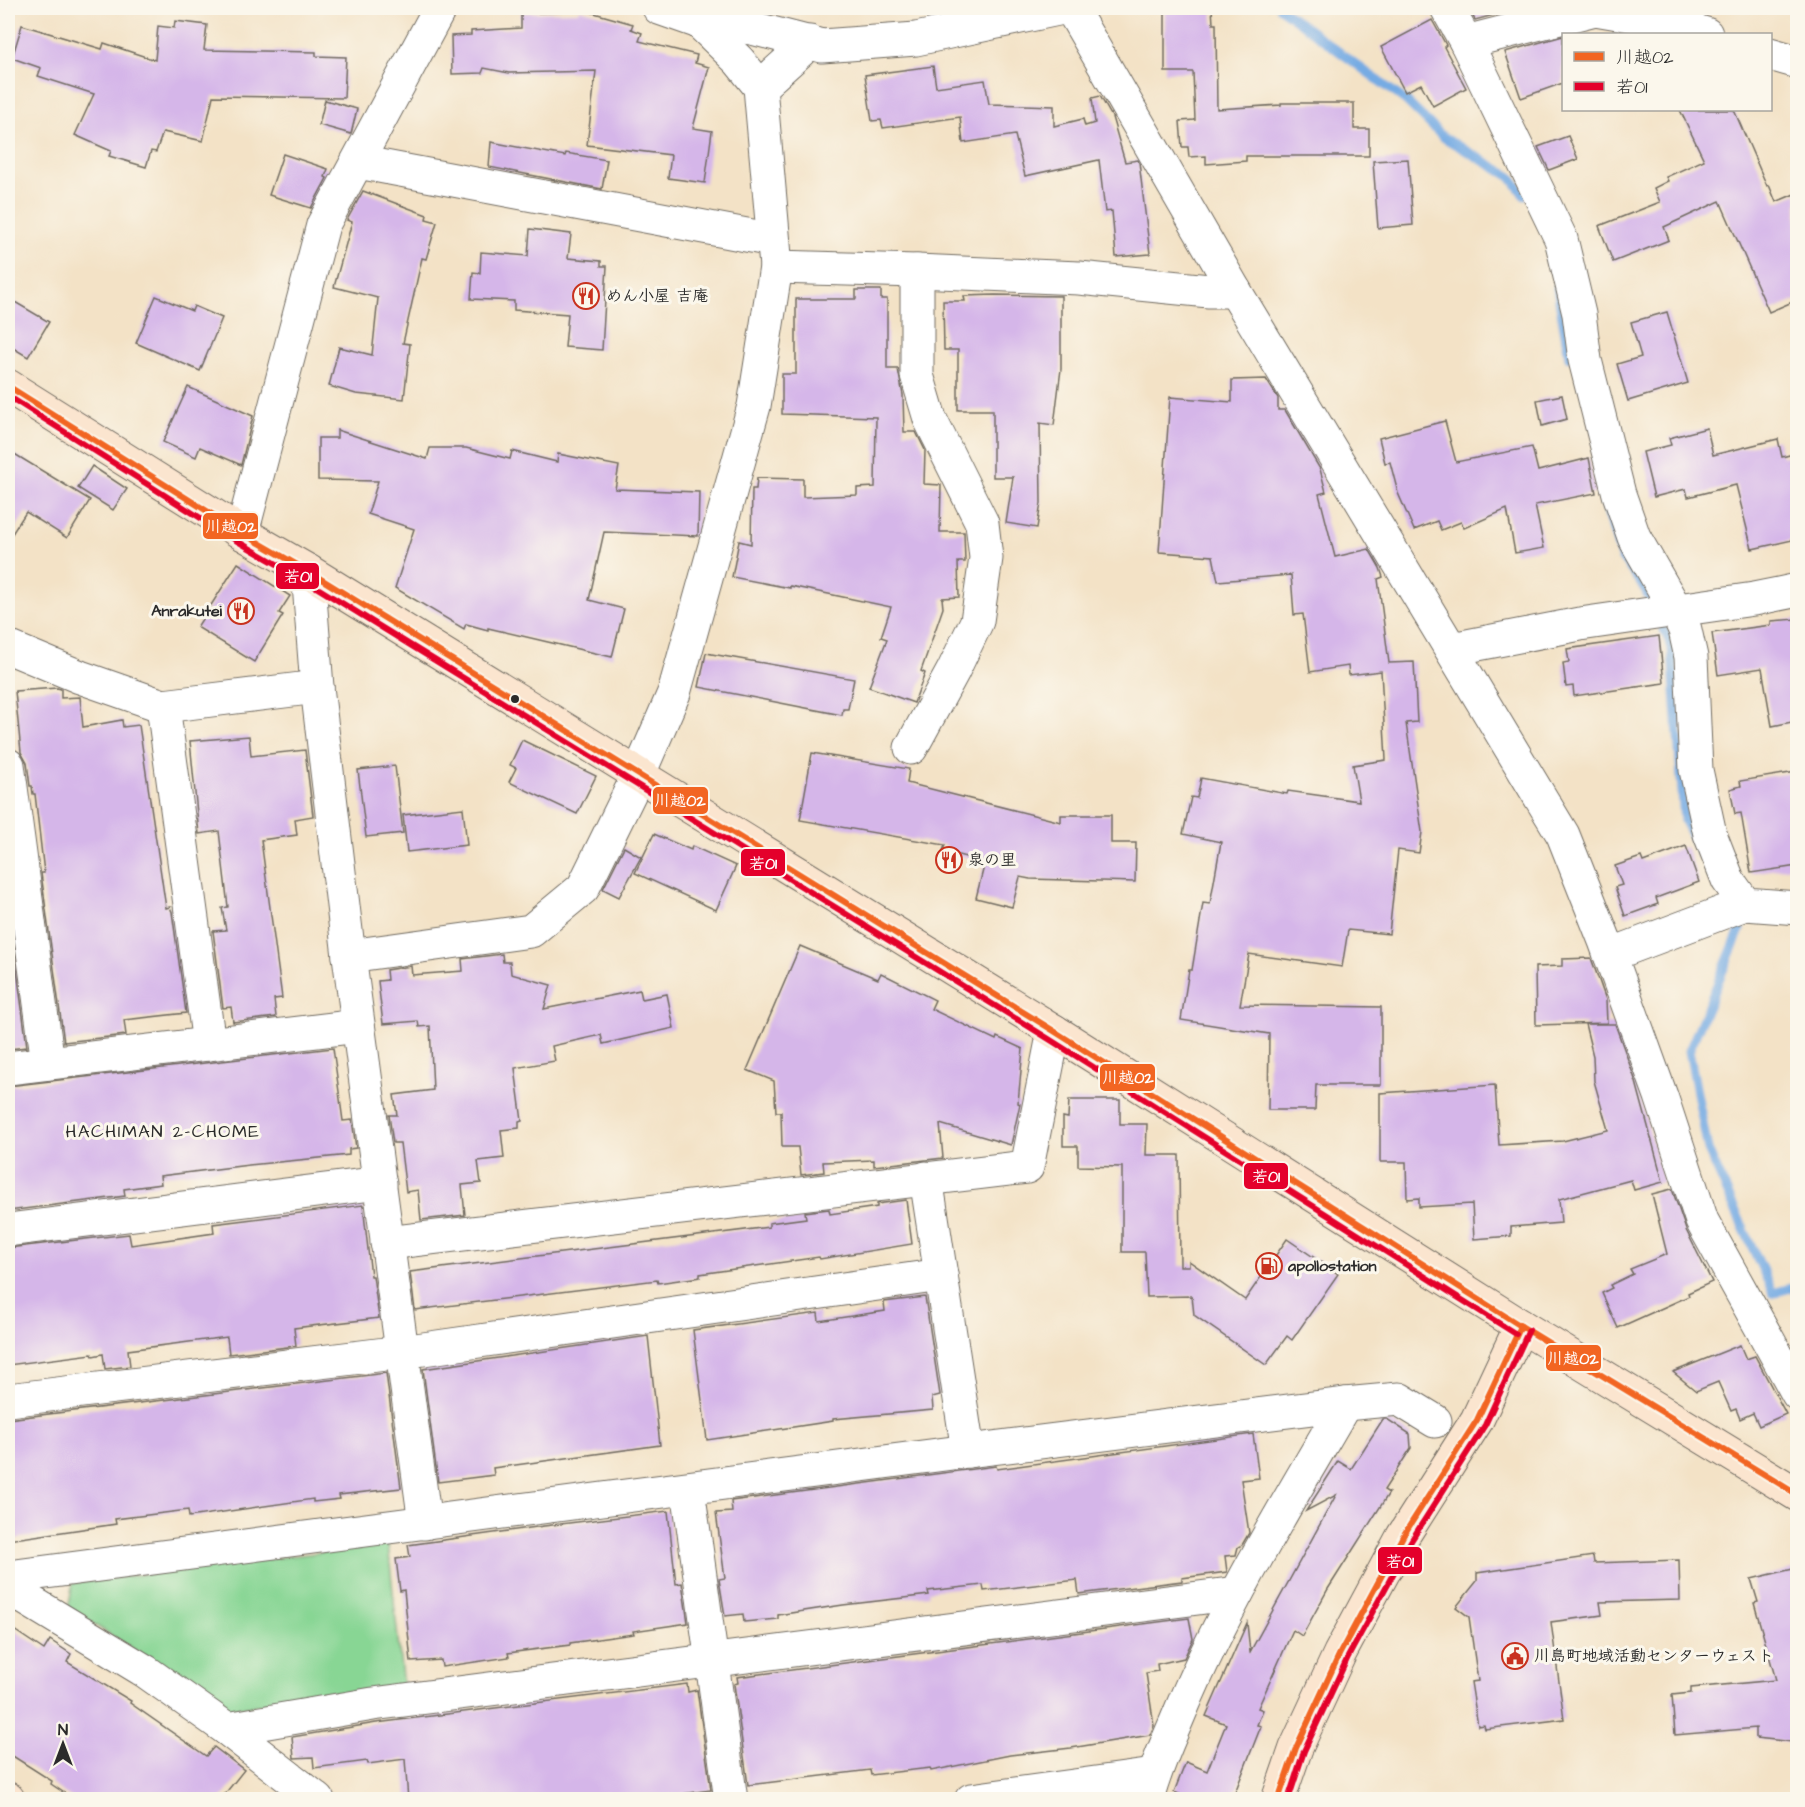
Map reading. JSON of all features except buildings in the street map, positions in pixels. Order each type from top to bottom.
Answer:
[{"type":"street","points":[[242,533],[323,225],[440,8]]},
{"type":"street","points":[[659,8],[699,22],[752,28],[822,46],[916,39],[1063,8]]},
{"type":"street","points":[[1071,8],[1235,291],[1563,835],[1610,955],[1661,1096],[1702,1221],[1797,1394]]},
{"type":"street","points":[[1447,8],[1466,42],[1561,238],[1579,314],[1585,360],[1619,494],[1634,537],[1676,609],[1685,630],[1691,657],[1696,770],[1703,805],[1710,834],[1728,880],[1745,904]]},
{"type":"street","points":[[1466,42],[1595,9],[1659,20],[1703,33]]},
{"type":"street","points":[[350,956],[531,931],[583,888],[638,776],[674,693],[744,446],[758,385],[774,254],[760,87],[739,61],[699,22]]},
{"type":"street","points":[[760,87],[810,42]]},
{"type":"street","points":[[1772,55],[1797,62]]},
{"type":"street","points":[[358,162],[774,254],[917,271],[1079,278],[1209,291],[1235,291]]},
{"type":"street","points":[[911,748],[977,621],[986,558],[982,523],[930,419],[917,375],[917,271]]},
{"type":"street","points":[[8,386],[242,533],[1054,1031],[1521,1326],[1797,1495]]},
{"type":"street","points":[[309,572],[317,687],[358,1026],[425,1523]]},
{"type":"street","points":[[1452,649],[1580,624],[1754,599],[1797,590]]},
{"type":"street","points":[[8,647],[163,706],[317,687]]},
{"type":"street","points":[[163,706],[209,1044]]},
{"type":"street","points":[[8,765],[48,1063]]},
{"type":"street","points":[[1610,955],[1745,904],[1797,908]]},
{"type":"street","points":[[8,1068],[358,1026]]},
{"type":"street","points":[[387,1243],[1027,1167],[1054,1031]]},
{"type":"street","points":[[926,1178],[968,1451]]},
{"type":"street","points":[[8,1230],[380,1183]]},
{"type":"street","points":[[8,1400],[402,1352],[941,1275]]},
{"type":"street","points":[[1278,1800],[1296,1748],[1340,1653],[1402,1536],[1477,1420],[1521,1326]]},
{"type":"street","points":[[8,1577],[1345,1404],[1399,1399],[1435,1421]]},
{"type":"street","points":[[971,1800],[1150,1787],[1197,1672],[1237,1593],[1345,1404]]},
{"type":"street","points":[[688,1489],[731,1800]]},
{"type":"street","points":[[8,1588],[145,1671],[227,1729],[318,1800]]},
{"type":"street","points":[[227,1729],[373,1704],[1237,1593]]},
{"type":"green space","points":[[388,1544],[403,1687],[227,1709],[68,1608],[73,1583]]},
{"type":"waterway","points":[[1280,8],[1406,101],[1443,137],[1511,177],[1524,195]]},
{"type":"waterway","points":[[1557,288],[1569,357]]},
{"type":"waterway","points":[[1603,496],[1621,557],[1645,589],[1672,647],[1684,821],[1701,854]]},
{"type":"waterway","points":[[1732,915],[1740,930],[1689,1051],[1708,1150],[1773,1293],[1798,1286]]},
{"type":"transit line","name":"川越02","points":[[8,386],[242,533],[308,571],[1054,1031],[1521,1326],[1798,1495]]},
{"type":"transit line","name":"若01","points":[[8,396],[237,541],[303,579],[1049,1039],[1516,1334]]},
{"type":"transit line","name":"川越02","points":[[1278,1800],[1296,1748],[1340,1653],[1403,1536],[1477,1420],[1521,1326]]},
{"type":"transit line","name":"若01","points":[[1288,1800],[1304,1751],[1348,1657],[1411,1541],[1485,1425],[1529,1330]]},
{"type":"place","name":"めん小屋 吉庵","points":[[586,296]]},
{"type":"place","name":"Anrakutei","points":[[241,611]]},
{"type":"place","name":"泉の里","points":[[949,860]]},
{"type":"place","name":"apollostation","points":[[1269,1266]]},
{"type":"place","name":"川島町地域活動センターウェスト","points":[[1515,1656]]},
{"type":"district","name":"HACHIMAN 2-CHOME","points":[[163,1131]]}]
